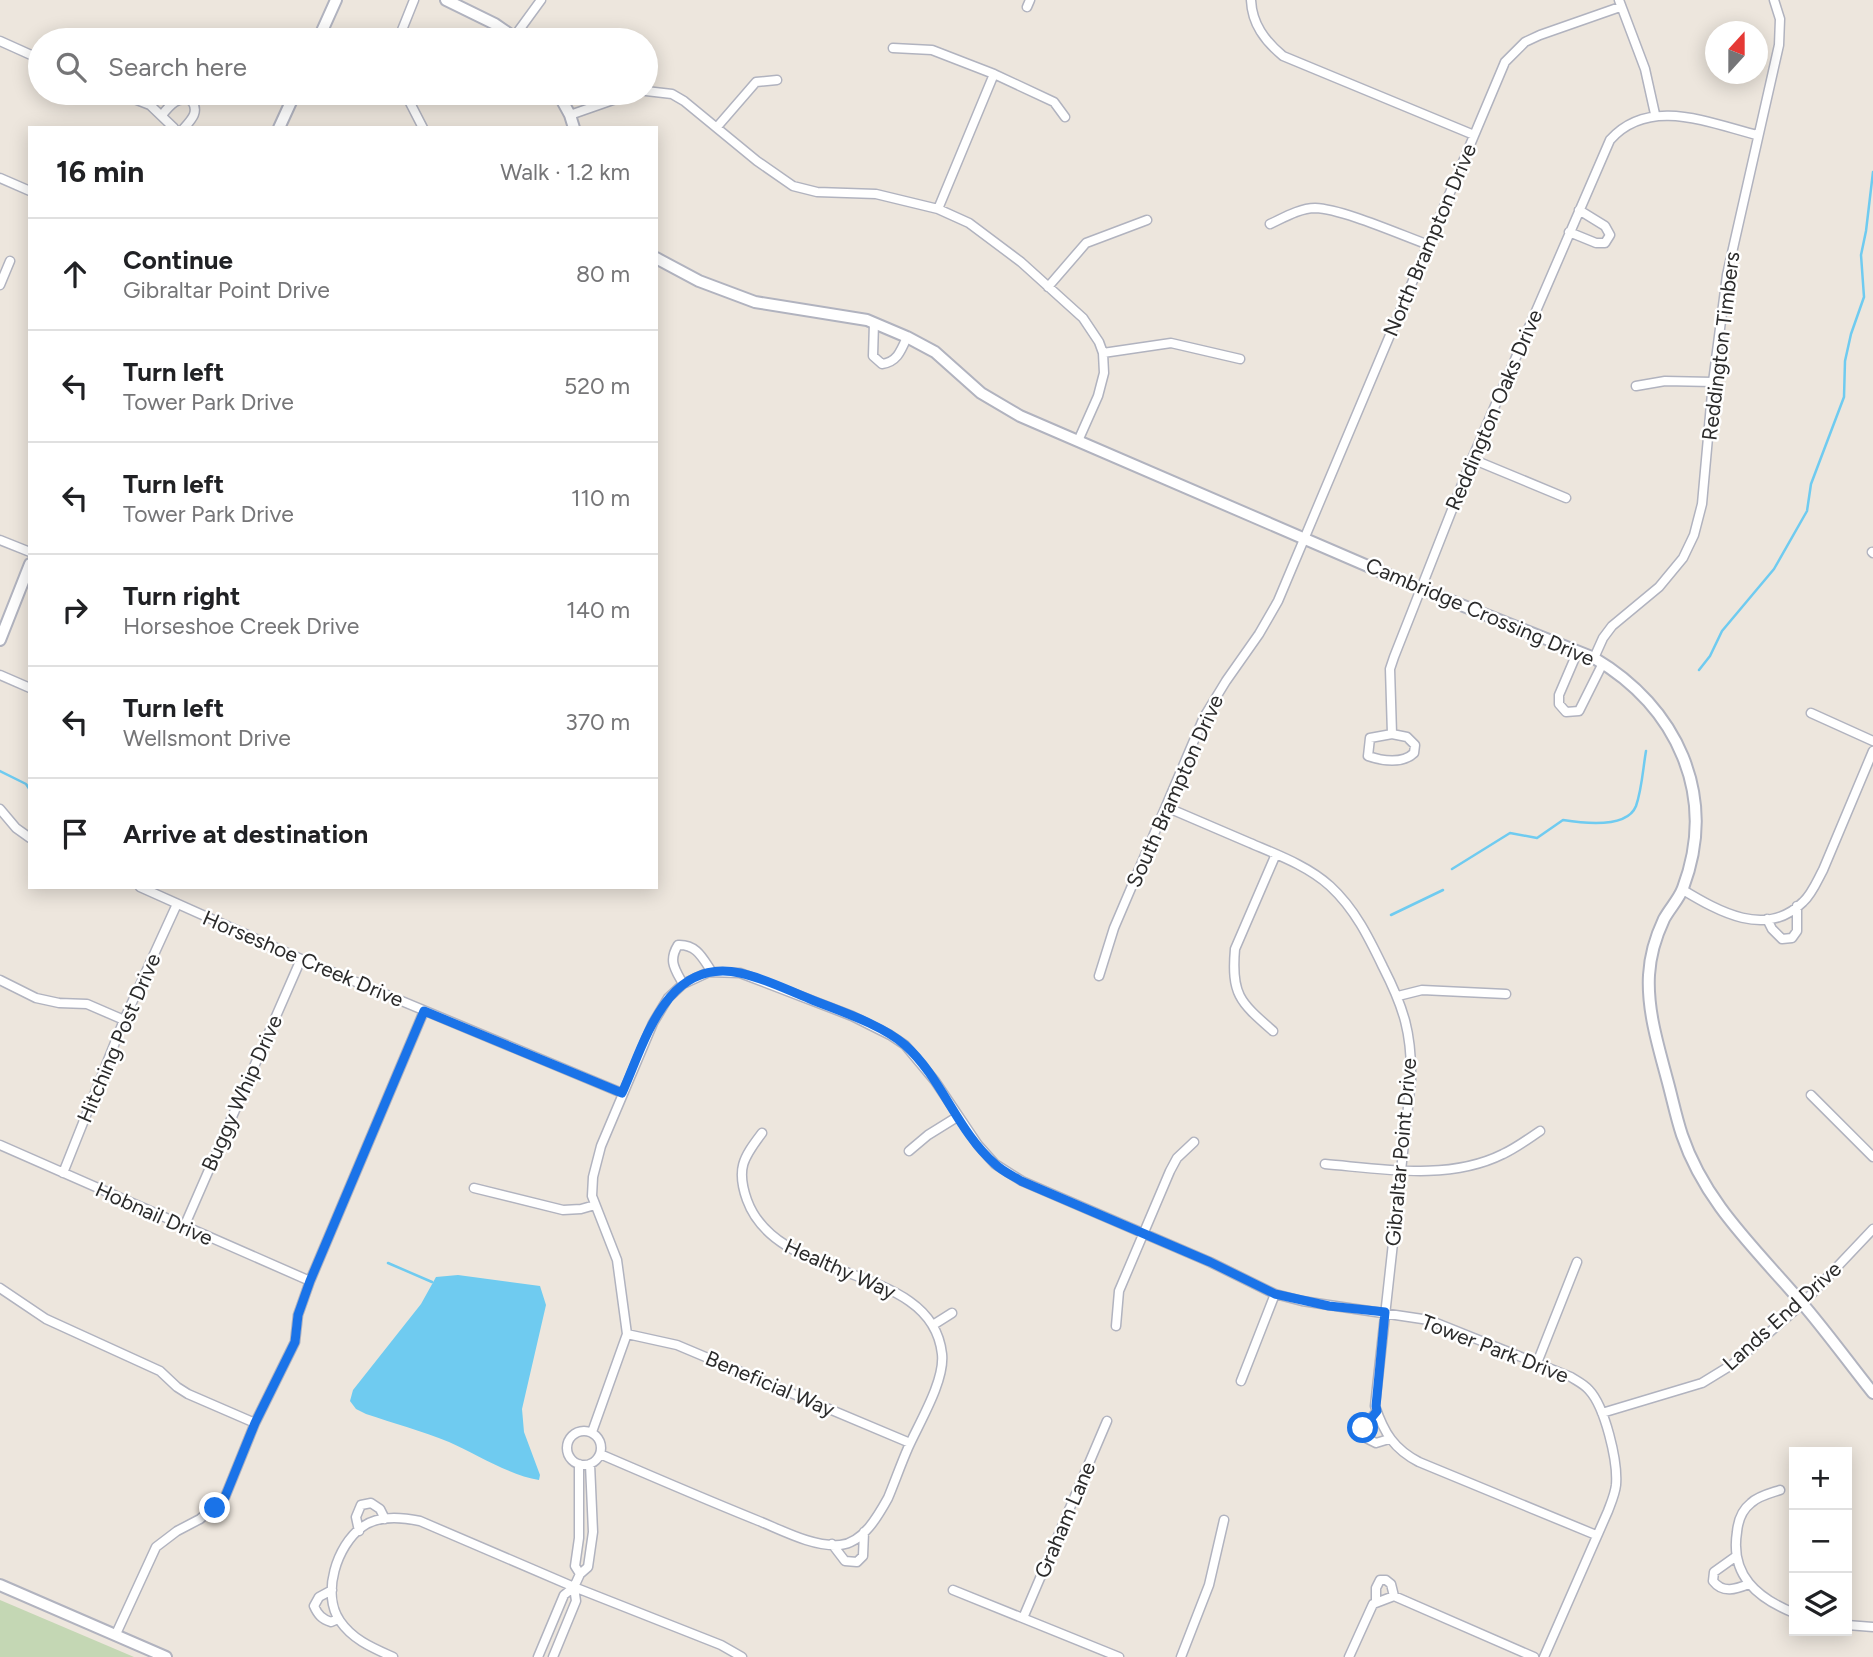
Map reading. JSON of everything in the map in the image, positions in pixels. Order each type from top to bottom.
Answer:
[{"type":"street","points":[[323,28],[336,0]]},
{"type":"street","points":[[403,28],[414,0]]},
{"type":"street","points":[[446,0],[473,12],[498,28]]},
{"type":"street","points":[[523,28],[541,0]]},
{"type":"street","points":[[1251,0],[1254,19],[1262,36],[1283,56],[1474,135]]},
{"type":"street","name":"Reddington Timbers","points":[[1577,653],[1559,695],[1559,704],[1566,712],[1579,711],[1598,661],[1603,638],[1612,626],[1659,587],[1683,558],[1694,535],[1702,504],[1713,382],[1727,275],[1779,45],[1780,19],[1774,0]]},
{"type":"street","points":[[1620,3],[1645,69],[1656,114],[1684,117],[1757,135]]},
{"type":"street","name":"North Brampton Drive","points":[[1303,537],[1429,246],[1500,71],[1518,48],[1540,35],[1620,3]]},
{"type":"street","points":[[0,41],[28,54]]},
{"type":"street","points":[[894,48],[932,50],[994,74],[1054,102],[1065,117]]},
{"type":"street","points":[[938,209],[994,74]]},
{"type":"street","points":[[717,127],[756,82],[777,80]]},
{"type":"street","points":[[658,92],[672,94],[684,101],[757,161],[793,186],[806,190],[876,194],[938,209],[969,223],[991,238],[1048,287],[1088,324],[1097,336],[1103,353],[1104,373],[1078,441]]},
{"type":"street","points":[[150,105],[170,126]]},
{"type":"street","points":[[162,115],[172,105]]},
{"type":"street","points":[[186,126],[194,117],[194,105]]},
{"type":"street","points":[[280,126],[290,105]]},
{"type":"street","points":[[411,105],[422,126]]},
{"type":"street","points":[[565,105],[573,126]]},
{"type":"street","points":[[570,115],[599,105]]},
{"type":"street","name":"Reddington Oaks Drive","points":[[1392,734],[1390,670],[1472,458],[1610,140],[1628,124],[1656,114]]},
{"type":"street","points":[[0,178],[28,190]]},
{"type":"street","points":[[1270,224],[1315,208],[1345,215],[1429,246]]},
{"type":"street","points":[[1569,232],[1596,243],[1605,243],[1610,235],[1605,226],[1579,210]]},
{"type":"street","points":[[1048,287],[1086,243],[1147,220]]},
{"type":"street","name":"Cambridge Crossing Drive","points":[[658,259],[699,281],[755,302],[874,323],[907,337],[935,352],[998,405],[1421,589],[1598,661],[1619,674],[1667,722],[1692,783],[1695,844],[1683,890],[1664,920],[1651,955],[1649,975],[1654,1029],[1682,1133],[1698,1176],[1730,1221],[1802,1304],[1873,1393]]},
{"type":"street","points":[[0,285],[10,261]]},
{"type":"street","points":[[874,323],[873,356],[881,364],[890,363],[897,357],[907,337]]},
{"type":"street","points":[[1103,353],[1171,343],[1240,359]]},
{"type":"street","points":[[1636,386],[1665,381],[1713,382]]},
{"type":"street","points":[[1472,458],[1566,498]]},
{"type":"street","name":"South Brampton Drive","points":[[1099,976],[1114,928],[1204,717],[1278,601],[1303,537]]},
{"type":"street","points":[[0,540],[28,551]]},
{"type":"street","points":[[0,640],[28,569]]},
{"type":"street","points":[[0,675],[28,687]]},
{"type":"street","points":[[1811,713],[1873,741]]},
{"type":"street","points":[[1392,734],[1407,737],[1415,745],[1414,753],[1408,759],[1379,760],[1368,756],[1370,738],[1392,734]]},
{"type":"street","points":[[1683,890],[1725,914],[1740,919],[1767,919],[1784,915],[1797,906],[1814,888],[1823,870],[1873,751]]},
{"type":"street","name":"Gibraltar Point Drive","points":[[1166,807],[1276,854],[1305,868],[1329,885],[1348,905],[1364,929],[1398,996],[1408,1029],[1411,1053],[1376,1406],[1389,1439],[1403,1454],[1419,1462],[1596,1535]]},
{"type":"street","points":[[0,809],[16,828],[28,837]]},
{"type":"street","points":[[1273,1031],[1241,1000],[1234,973],[1234,961],[1235,949],[1276,854]]},
{"type":"street","name":"Horseshoe Creek Drive","points":[[144,889],[301,959],[622,1093]]},
{"type":"street","name":"Hitching Post Drive","points":[[63,1173],[124,1020],[177,904]]},
{"type":"street","points":[[1767,919],[1782,939],[1792,938],[1797,931],[1797,906]]},
{"type":"street","points":[[683,984],[673,966],[672,958],[678,946],[684,945],[697,950],[712,972]]},
{"type":"street","name":"Buggy Whip Drive","points":[[184,1227],[301,959]]},
{"type":"street","name":"Tower Park Drive","points":[[592,1432],[627,1334],[617,1260],[592,1196],[601,1146],[660,1008],[683,984],[712,972],[728,971],[752,976],[852,1016],[905,1045],[995,1164],[1021,1181],[1275,1294],[1315,1304],[1429,1320],[1581,1383],[1590,1391],[1602,1413],[1616,1469],[1616,1488],[1544,1657]]},
{"type":"street","points":[[0,980],[36,998],[59,1003],[87,1004],[124,1020]]},
{"type":"street","points":[[1398,996],[1422,990],[1506,994]]},
{"type":"street","points":[[116,1634],[156,1547],[177,1531],[200,1519],[225,1497],[255,1423],[295,1342],[298,1315],[310,1281],[424,1011]]},
{"type":"street","points":[[1811,1095],[1873,1157]]},
{"type":"street","points":[[909,1151],[957,1117]]},
{"type":"street","points":[[1325,1164],[1401,1171],[1440,1171],[1476,1164],[1503,1154],[1541,1131]]},
{"type":"street","name":"Healthy Way","points":[[762,1133],[746,1155],[740,1171],[749,1205],[766,1232],[792,1251],[907,1300],[918,1307],[933,1325]]},
{"type":"street","points":[[1116,1326],[1119,1291],[1143,1233],[1177,1158],[1194,1142]]},
{"type":"street","name":"Hobnail Drive","points":[[0,1145],[310,1281]]},
{"type":"street","points":[[474,1188],[563,1210],[595,1205]]},
{"type":"street","name":"Lands End Drive","points":[[1602,1413],[1713,1378],[1802,1304],[1873,1229]]},
{"type":"street","points":[[1537,1363],[1577,1262]]},
{"type":"street","points":[[0,1288],[46,1320],[160,1371],[177,1388],[255,1423]]},
{"type":"street","points":[[1241,1381],[1275,1294]]},
{"type":"street","points":[[600,1454],[818,1544],[842,1545],[860,1537],[888,1498],[942,1367],[942,1354],[933,1325],[952,1313]]},
{"type":"street","name":"Beneficial Way","points":[[627,1334],[677,1345],[910,1443]]},
{"type":"street","name":"Gibraltar Point Drive","points":[[1377,1411],[1367,1421],[1363,1434],[1371,1442],[1389,1439]]},
{"type":"street","name":"Graham Lane","points":[[1023,1618],[1107,1421]]},
{"type":"street","points":[[580,1431],[592,1432],[600,1440],[600,1454],[590,1464],[579,1464],[570,1458],[568,1441],[580,1431]]},
{"type":"street","points":[[579,1464],[579,1538],[575,1566],[580,1574]]},
{"type":"street","points":[[538,1657],[564,1595],[588,1567],[593,1532],[590,1464]]},
{"type":"street","points":[[1780,1490],[1752,1501],[1745,1510],[1737,1528],[1735,1557],[1749,1584],[1763,1598],[1789,1611]]},
{"type":"street","points":[[359,1531],[356,1517],[361,1505],[371,1503],[380,1509],[385,1519]]},
{"type":"street","points":[[393,1657],[356,1637],[338,1619],[332,1590],[338,1561],[348,1543],[363,1527],[385,1519],[420,1521],[573,1587],[720,1645],[742,1657]]},
{"type":"street","points":[[1181,1657],[1209,1585],[1224,1520]]},
{"type":"street","points":[[832,1544],[845,1561],[858,1562],[865,1547],[864,1532]]},
{"type":"street","points":[[1735,1557],[1714,1572],[1713,1581],[1723,1589],[1734,1590],[1749,1584]]},
{"type":"street","points":[[1376,1601],[1376,1588],[1381,1580],[1387,1580],[1391,1584],[1394,1596]]},
{"type":"street","points":[[0,1585],[166,1657]]},
{"type":"street","points":[[553,1657],[576,1601],[573,1587]]},
{"type":"street","points":[[332,1590],[319,1597],[314,1606],[317,1614],[325,1620],[331,1622],[338,1619]]},
{"type":"street","points":[[953,1590],[1119,1657]]},
{"type":"street","points":[[1349,1657],[1370,1608],[1376,1601],[1394,1596],[1534,1657]]},
{"type":"street","points":[[1852,1625],[1873,1627]]},
{"type":"green space","points":[[0,1600],[134,1657],[0,1657]]},
{"type":"water","points":[[458,1275],[540,1286],[546,1305],[522,1409],[524,1432],[540,1475],[539,1480],[505,1469],[439,1438],[366,1414],[356,1409],[350,1401],[353,1390],[421,1304],[436,1277]]},
{"type":"waterway","points":[[1699,670],[1710,656],[1722,631],[1774,569],[1807,511],[1811,484],[1844,397],[1845,361],[1864,297],[1861,255],[1873,172]]},
{"type":"waterway","points":[[1452,869],[1510,833],[1537,838],[1563,820],[1603,823],[1623,818],[1636,806],[1646,751]]},
{"type":"waterway","points":[[0,771],[28,787]]},
{"type":"waterway","points":[[1391,915],[1443,890]]},
{"type":"waterway","points":[[388,1263],[432,1282]]},
{"type":"route","points":[[215,1508],[225,1497],[255,1423],[295,1342],[298,1315],[310,1281],[424,1011],[622,1093],[660,1008],[683,984],[709,972],[719,971],[752,976],[783,988],[852,1016],[905,1045],[935,1082],[978,1145],[995,1164],[1021,1181],[1210,1262],[1275,1294],[1329,1306],[1385,1312],[1377,1411],[1363,1428]]}]
